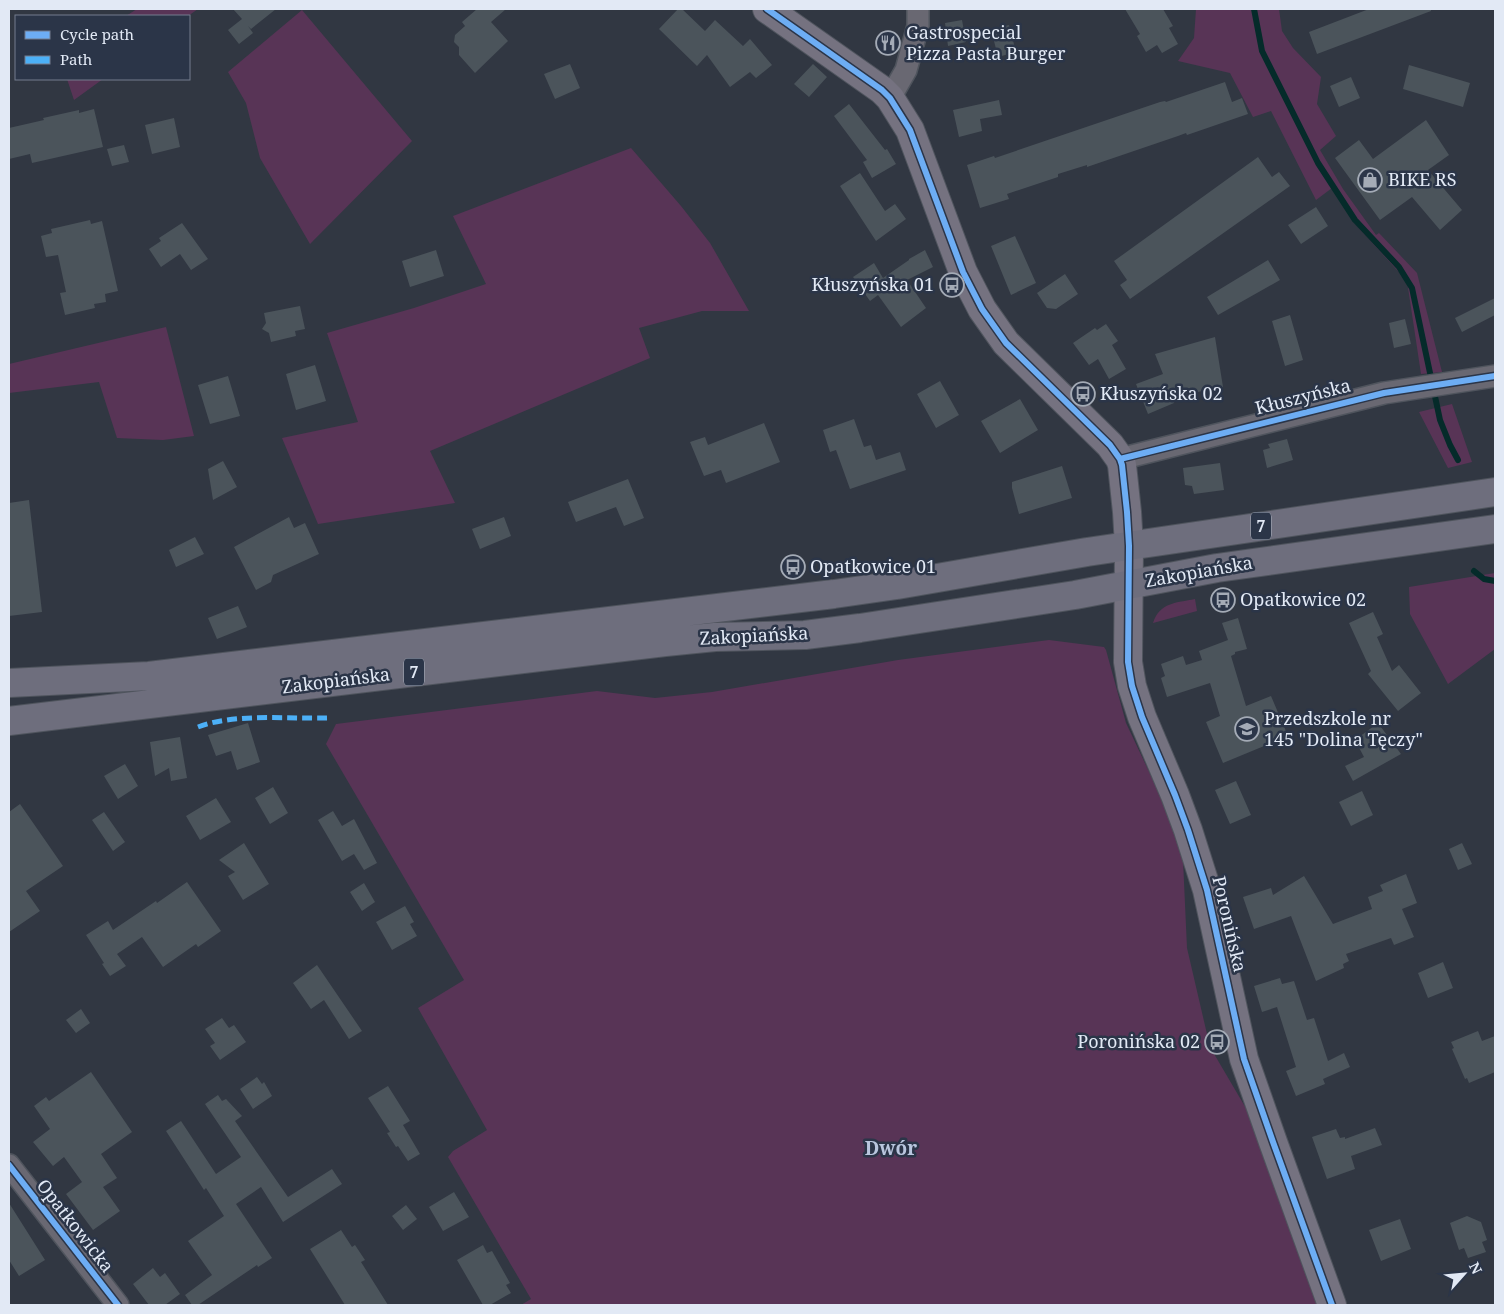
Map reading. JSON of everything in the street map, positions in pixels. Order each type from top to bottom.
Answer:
[{"type":"highway","name":"Zakopiańska","points":[[9,683],[156,676],[688,612],[896,585],[1129,546],[1495,492]]},
{"type":"highway","name":"Zakopiańska","points":[[9,721],[673,641],[845,630],[1076,595],[1217,568],[1495,529]]},
{"type":"street","points":[[767,9],[882,90],[890,98],[910,130],[963,272],[982,309],[1006,343],[1110,444],[1120,459]]},
{"type":"street","points":[[890,98],[906,70],[918,26],[918,9]]},
{"type":"street","name":"Kłuszyńska","points":[[1120,459],[1384,392],[1495,376]]},
{"type":"street","name":"Poronińska","points":[[1120,459],[1124,472],[1129,546],[1128,662],[1132,686],[1142,716],[1188,830],[1207,890],[1243,1053],[1272,1142],[1332,1305]]},
{"type":"street","name":"Opatkowicka","points":[[9,1165],[118,1305]]},
{"type":"shaded area","points":[[137,9],[198,9],[189,15],[128,15]]},
{"type":"shaded area","points":[[1196,9],[1279,9],[1282,31],[1293,48],[1321,77],[1317,104],[1336,136],[1320,150],[1343,189],[1376,235],[1379,233],[1417,273],[1442,372],[1421,374],[1407,281],[1354,223],[1332,188],[1316,200],[1271,111],[1253,117],[1230,73],[1178,61],[1194,38]]},
{"type":"shaded area","points":[[302,10],[412,141],[310,244],[260,158],[246,103],[228,72]]},
{"type":"shaded area","points":[[67,80],[102,80],[74,100]]},
{"type":"shaded area","points":[[631,148],[710,243],[749,311],[702,311],[639,328],[650,358],[430,451],[455,503],[318,524],[282,438],[358,422],[327,333],[414,308],[486,284],[453,216]]},
{"type":"shaded area","points":[[166,327],[194,436],[163,440],[117,438],[99,382],[9,393],[9,364]]},
{"type":"shaded area","points":[[1452,404],[1472,462],[1448,468],[1419,412]]},
{"type":"shaded area","points":[[1495,573],[1495,649],[1448,684],[1410,614],[1409,587]]},
{"type":"shaded area","points":[[1195,599],[1197,611],[1153,623],[1164,607]]},
{"type":"shaded area","points":[[1049,640],[1104,647],[1106,650],[1126,723],[1171,818],[1183,860],[1187,948],[1210,1047],[1247,1110],[1318,1305],[521,1305],[531,1299],[448,1157],[453,1151],[487,1130],[418,1008],[464,980],[326,744],[336,724],[597,691],[655,698],[712,692],[898,660]]},
{"type":"building","points":[[233,9],[276,9],[251,29],[248,26],[253,33],[239,44],[228,30],[242,19]]},
{"type":"building","points":[[477,9],[506,9],[491,22],[508,41],[475,73],[459,55],[459,47],[454,42],[455,35],[465,26],[462,22]]},
{"type":"building","points":[[678,9],[682,9],[705,31],[715,20],[743,46],[750,39],[772,65],[756,78],[750,72],[730,87],[707,55],[697,66],[659,29]]},
{"type":"building","points":[[1125,9],[1163,9],[1173,26],[1169,28],[1178,44],[1162,53],[1157,45],[1146,52],[1137,36],[1140,34]]},
{"type":"building","points":[[1369,9],[1431,9],[1431,11],[1317,54],[1309,32]]},
{"type":"building","points":[[962,20],[966,42],[948,46],[945,23]]},
{"type":"building","points":[[1009,25],[1016,52],[998,57],[991,29]]},
{"type":"building","points":[[570,64],[580,88],[555,99],[544,74]]},
{"type":"building","points":[[813,64],[827,77],[809,97],[794,84]]},
{"type":"building","points":[[1409,65],[1470,83],[1463,107],[1403,89]]},
{"type":"building","points":[[1351,77],[1360,98],[1339,107],[1330,86]]},
{"type":"building","points":[[1225,82],[1232,102],[1242,98],[1248,114],[1087,167],[1087,165],[1058,174],[1058,177],[1007,194],[1009,199],[980,208],[967,165],[994,156],[995,158]]},
{"type":"building","points":[[999,100],[1002,115],[980,119],[982,131],[959,137],[953,110]]},
{"type":"building","points":[[849,104],[885,150],[887,149],[896,164],[872,178],[863,162],[867,160],[834,116]]},
{"type":"building","points":[[94,109],[103,147],[32,163],[30,154],[9,159],[9,128],[44,120],[43,118],[79,110],[79,113]]},
{"type":"building","points":[[174,118],[180,147],[152,154],[145,125]]},
{"type":"building","points":[[1426,120],[1449,155],[1428,170],[1462,210],[1440,230],[1412,197],[1380,220],[1335,158],[1359,140],[1373,159]]},
{"type":"building","points":[[124,145],[129,162],[112,166],[107,149]]},
{"type":"building","points":[[1258,157],[1272,177],[1279,172],[1290,186],[1130,299],[1120,285],[1127,280],[1114,261]]},
{"type":"building","points":[[860,173],[885,211],[895,204],[906,219],[876,241],[840,186]]},
{"type":"building","points":[[1316,207],[1328,226],[1301,244],[1288,225]]},
{"type":"building","points":[[90,220],[91,224],[102,221],[118,291],[105,294],[106,302],[94,304],[95,308],[65,315],[60,293],[66,292],[58,255],[46,257],[41,236],[52,233],[51,229]]},
{"type":"building","points":[[182,223],[208,259],[191,270],[180,254],[161,267],[149,249],[161,241],[159,238]]},
{"type":"building","points":[[1015,236],[1036,283],[1011,295],[991,246]]},
{"type":"building","points":[[436,250],[444,276],[410,287],[402,261]]},
{"type":"building","points":[[925,250],[933,267],[907,280],[926,308],[901,327],[878,295],[870,301],[853,277],[874,263],[883,278]]},
{"type":"building","points":[[1268,260],[1280,280],[1218,315],[1207,297]]},
{"type":"building","points":[[1065,274],[1078,294],[1056,309],[1047,308],[1037,293]]},
{"type":"building","points":[[1495,298],[1495,315],[1462,332],[1455,318]]},
{"type":"building","points":[[300,306],[305,329],[295,331],[296,336],[271,342],[269,333],[262,329],[266,323],[264,313]]},
{"type":"building","points":[[1290,315],[1303,360],[1285,366],[1272,321]]},
{"type":"building","points":[[1405,319],[1411,344],[1394,348],[1389,323]]},
{"type":"building","points":[[1106,324],[1118,341],[1112,345],[1126,369],[1109,379],[1098,359],[1089,365],[1073,343],[1095,328],[1097,330]]},
{"type":"building","points":[[1215,337],[1223,387],[1172,397],[1174,403],[1148,414],[1136,384],[1163,374],[1155,354]]},
{"type":"building","points":[[315,365],[326,401],[296,410],[286,374]]},
{"type":"building","points":[[228,376],[240,416],[210,424],[198,385]]},
{"type":"building","points":[[940,381],[959,415],[936,428],[917,394]]},
{"type":"building","points":[[1020,399],[1038,430],[1000,453],[981,421]]},
{"type":"building","points":[[854,419],[864,447],[871,445],[876,460],[900,452],[906,470],[850,489],[836,450],[830,452],[823,430]]},
{"type":"building","points":[[764,423],[780,462],[726,483],[721,470],[704,476],[690,442],[705,437],[708,445]]},
{"type":"building","points":[[1287,439],[1293,460],[1267,468],[1263,450],[1270,448],[1268,444]]},
{"type":"building","points":[[223,461],[237,487],[213,500],[208,469]]},
{"type":"building","points":[[1220,463],[1224,490],[1194,494],[1192,486],[1185,485],[1183,468]]},
{"type":"building","points":[[1062,466],[1072,498],[1019,514],[1012,482]]},
{"type":"building","points":[[628,479],[644,518],[624,526],[616,507],[576,522],[568,502]]},
{"type":"building","points":[[29,500],[42,612],[9,616],[9,503]]},
{"type":"building","points":[[289,517],[294,528],[305,523],[319,554],[273,575],[271,582],[256,590],[234,547]]},
{"type":"building","points":[[504,517],[511,536],[480,549],[472,529]]},
{"type":"building","points":[[195,537],[204,554],[176,567],[169,550]]},
{"type":"building","points":[[238,606],[247,627],[217,639],[208,618]]},
{"type":"building","points":[[1373,612],[1383,634],[1377,637],[1392,671],[1399,665],[1421,693],[1398,711],[1368,674],[1371,671],[1349,623]]},
{"type":"building","points":[[1238,618],[1247,649],[1235,652],[1231,656],[1246,706],[1271,696],[1288,736],[1223,763],[1206,722],[1220,716],[1210,683],[1167,697],[1161,678],[1165,676],[1161,664],[1183,656],[1186,665],[1202,660],[1199,651],[1228,640],[1222,623]]},
{"type":"building","points":[[248,723],[260,762],[237,770],[231,751],[216,756],[208,735]]},
{"type":"building","points":[[1378,723],[1401,754],[1353,781],[1345,766],[1364,757],[1355,740]]},
{"type":"building","points":[[180,737],[187,778],[171,781],[169,768],[155,776],[150,742]]},
{"type":"building","points":[[125,764],[138,786],[118,799],[104,776]]},
{"type":"building","points":[[1236,781],[1251,815],[1230,824],[1215,790]]},
{"type":"building","points":[[273,787],[288,813],[270,824],[255,798]]},
{"type":"building","points":[[1362,791],[1373,815],[1351,826],[1339,802]]},
{"type":"building","points":[[216,798],[231,822],[200,840],[186,816]]},
{"type":"building","points":[[20,804],[63,866],[26,891],[40,911],[9,932],[9,812]]},
{"type":"building","points":[[333,811],[342,826],[354,819],[377,863],[364,870],[354,854],[342,861],[318,820]]},
{"type":"building","points":[[104,812],[125,842],[113,851],[92,820]]},
{"type":"building","points":[[244,843],[269,884],[243,900],[228,876],[235,872],[219,860]]},
{"type":"building","points":[[1462,843],[1472,864],[1458,870],[1449,849]]},
{"type":"building","points":[[1406,874],[1417,903],[1402,909],[1414,937],[1394,945],[1391,938],[1346,954],[1349,961],[1343,964],[1344,968],[1316,981],[1291,916],[1254,929],[1243,897],[1271,888],[1273,895],[1304,876],[1333,924],[1372,909],[1368,897],[1383,891],[1380,885]]},
{"type":"building","points":[[187,882],[221,931],[198,947],[196,944],[163,967],[142,937],[117,954],[126,966],[110,976],[86,935],[108,921],[113,930]]},
{"type":"building","points":[[364,883],[375,902],[362,911],[350,892]]},
{"type":"building","points":[[405,906],[414,922],[410,924],[417,936],[392,950],[376,922]]},
{"type":"building","points":[[1443,962],[1453,988],[1428,998],[1418,973]]},
{"type":"building","points":[[317,965],[362,1031],[349,1039],[324,1000],[311,1009],[293,983]]},
{"type":"building","points":[[1280,978],[1282,984],[1294,981],[1307,1020],[1314,1018],[1328,1061],[1344,1053],[1350,1067],[1323,1079],[1325,1084],[1296,1096],[1286,1071],[1296,1067],[1277,1007],[1262,1012],[1254,986]]},
{"type":"building","points":[[81,1009],[90,1023],[76,1033],[66,1020]]},
{"type":"building","points":[[222,1018],[229,1028],[234,1025],[246,1042],[220,1060],[210,1046],[215,1043],[205,1029]]},
{"type":"building","points":[[1478,1031],[1482,1041],[1495,1036],[1495,1072],[1469,1083],[1467,1078],[1465,1079],[1452,1049],[1454,1048],[1451,1042]]},
{"type":"building","points":[[91,1072],[132,1132],[101,1154],[117,1178],[103,1187],[120,1211],[93,1230],[66,1194],[82,1182],[64,1157],[53,1166],[33,1142],[50,1129],[34,1106],[46,1097],[49,1101]]},
{"type":"building","points":[[257,1077],[262,1084],[264,1082],[272,1096],[253,1109],[240,1089]]},
{"type":"building","points":[[388,1086],[410,1121],[403,1125],[420,1154],[408,1161],[387,1133],[390,1132],[368,1098]]},
{"type":"building","points":[[218,1095],[222,1101],[226,1099],[242,1116],[235,1121],[288,1197],[332,1169],[342,1184],[283,1222],[261,1187],[236,1204],[272,1258],[258,1267],[257,1265],[198,1305],[192,1305],[185,1295],[212,1275],[188,1241],[224,1216],[206,1188],[204,1190],[166,1131],[181,1121],[216,1174],[241,1157],[205,1104]]},
{"type":"building","points":[[1375,1128],[1382,1145],[1351,1156],[1355,1169],[1327,1179],[1312,1137],[1336,1129],[1340,1138],[1345,1137],[1345,1139]]},
{"type":"building","points":[[454,1192],[469,1217],[443,1231],[429,1207]]},
{"type":"building","points":[[9,1203],[45,1260],[19,1276],[9,1260]]},
{"type":"building","points":[[406,1205],[417,1219],[403,1230],[392,1216]]},
{"type":"building","points":[[1467,1216],[1481,1222],[1487,1240],[1482,1242],[1486,1252],[1468,1258],[1464,1248],[1459,1250],[1450,1223]]},
{"type":"building","points":[[1400,1219],[1411,1249],[1381,1261],[1369,1230]]},
{"type":"building","points":[[341,1230],[352,1247],[355,1245],[365,1260],[361,1262],[388,1305],[345,1305],[310,1249]]},
{"type":"building","points":[[483,1245],[487,1253],[492,1251],[510,1283],[506,1285],[511,1293],[490,1305],[483,1305],[457,1260]]},
{"type":"building","points":[[153,1268],[160,1277],[165,1273],[180,1294],[165,1305],[149,1305],[133,1284]]},
{"type":"waterway","points":[[1254,9],[1262,51],[1318,163],[1355,220],[1399,267],[1412,288],[1440,420],[1458,460]]},
{"type":"waterway","points":[[1474,571],[1484,579],[1495,581]]},
{"type":"marked path","points":[[198,727],[245,718],[327,718]]},
{"type":"cycle path","points":[[767,9],[882,90],[890,98],[910,130],[963,272],[982,309],[1006,343],[1110,445],[1120,459],[1127,512],[1129,546],[1128,662],[1132,686],[1142,717],[1188,830],[1207,890],[1244,1059],[1332,1305]]},
{"type":"cycle path","points":[[1120,459],[1384,393],[1495,376]]},
{"type":"cycle path","points":[[9,1165],[118,1305]]},
{"type":"place","name":"Gastrospecial Pizza Pasta Burger","points":[[888,43]]},
{"type":"place","name":"BIKE RS","points":[[1370,180]]},
{"type":"place","name":"Kłuszyńska 01","points":[[952,285]]},
{"type":"place","name":"Kłuszyńska 02","points":[[1083,394]]},
{"type":"place","name":"Opatkowice 01","points":[[793,567]]},
{"type":"place","name":"Opatkowice 02","points":[[1223,600]]},
{"type":"place","name":"Przedszkole nr 145 \"Dolina Tęczy\"","points":[[1247,729]]},
{"type":"place","name":"Poronińska 02","points":[[1217,1042]]},
{"type":"district","name":"Dwór","points":[[891,1148]]}]
